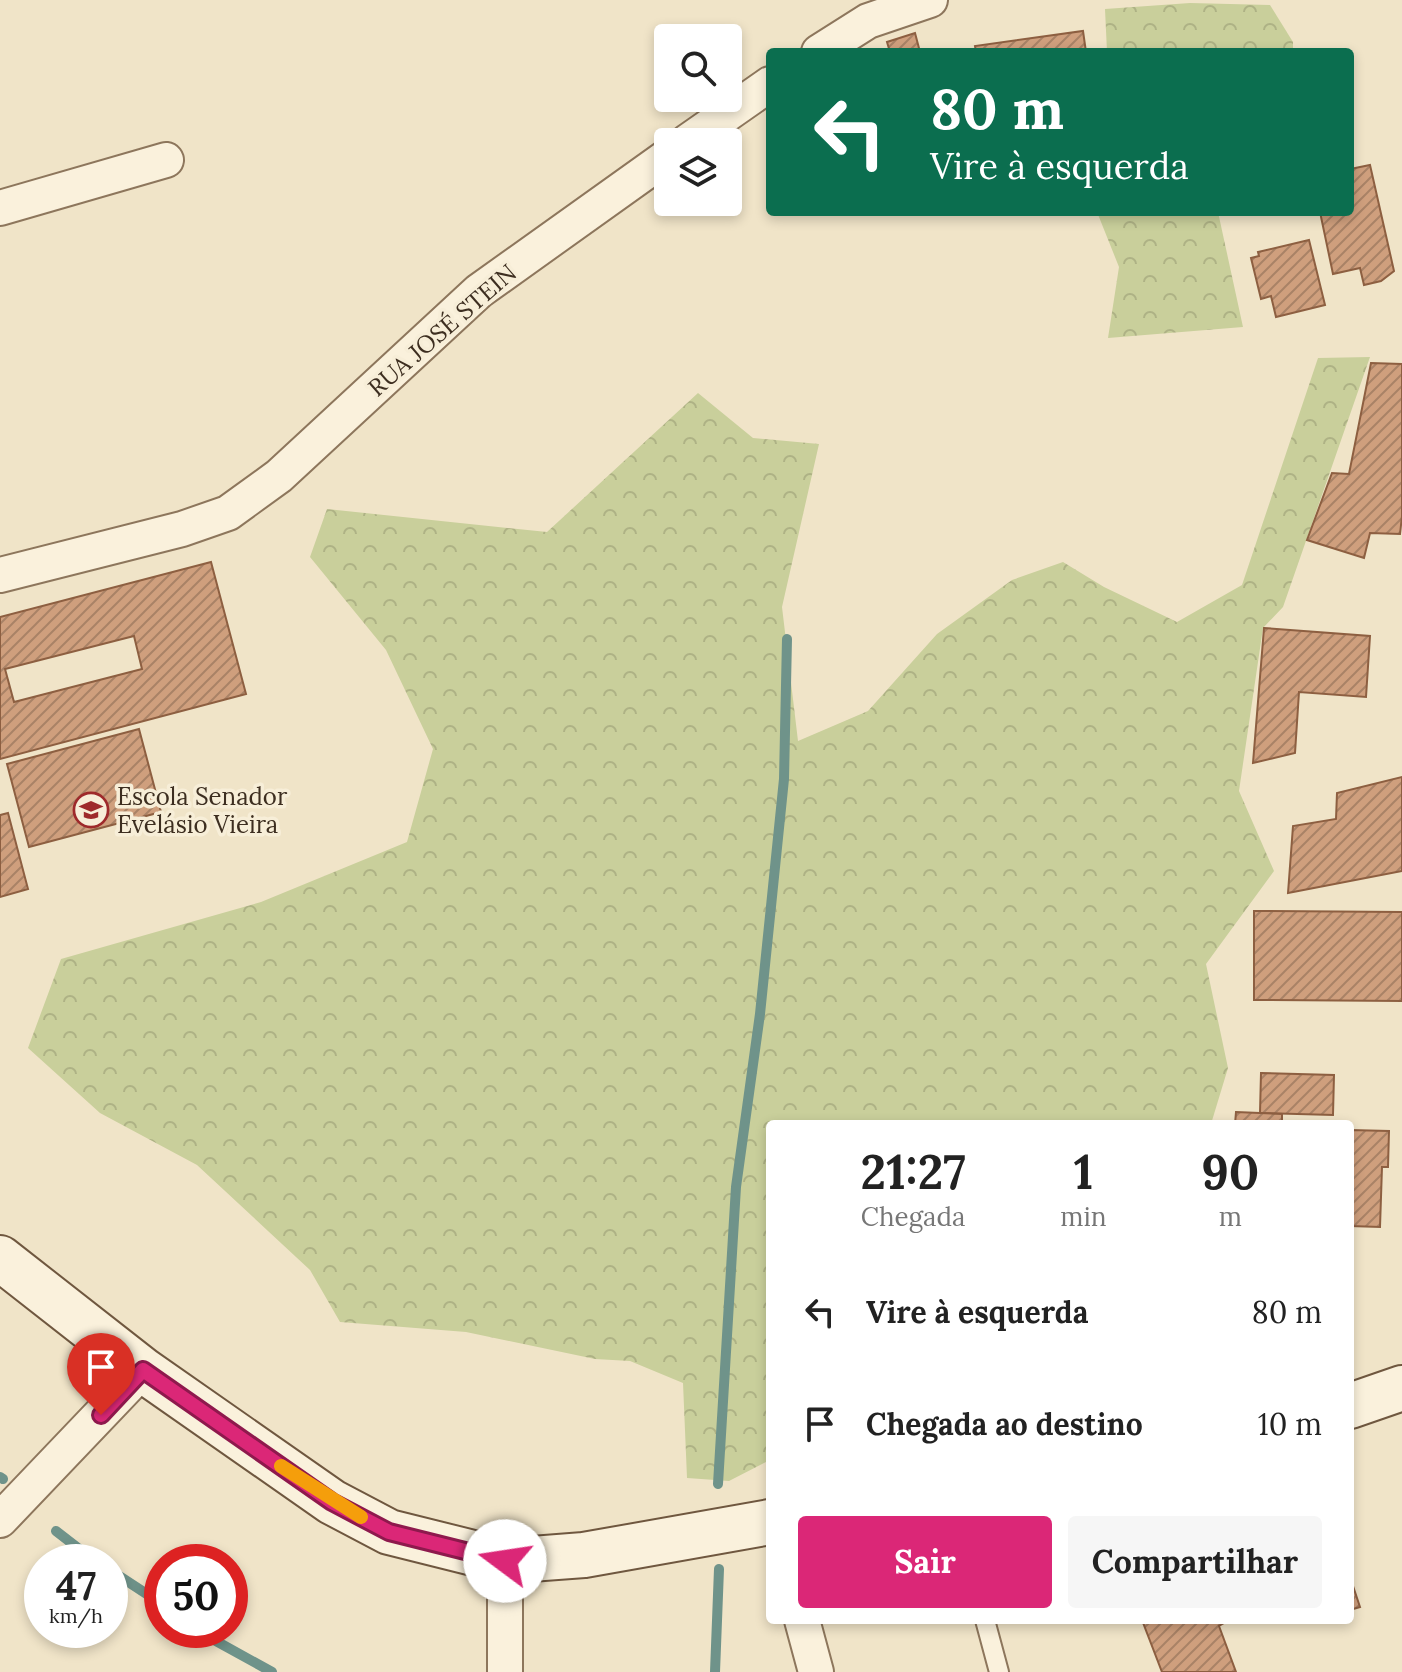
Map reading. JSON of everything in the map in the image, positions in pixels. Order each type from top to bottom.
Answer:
[{"type":"main road","points":[[0,1258],[143,1370],[332,1502],[389,1532],[505,1561],[584,1555],[766,1523]]},
{"type":"main road","points":[[1354,1406],[1402,1388]]},
{"type":"main road","points":[[1354,1409],[1402,1419]]},
{"type":"street","points":[[825,48],[868,21],[930,0]]},
{"type":"street","points":[[707,128],[766,87]]},
{"type":"street","points":[[0,208],[166,160]]},
{"type":"street","name":"RUA JOSÉ STEIN","points":[[0,575],[182,529],[228,513],[300,457],[479,291],[654,166]]},
{"type":"street","points":[[0,1520],[143,1370]]},
{"type":"street","points":[[505,1561],[505,1672]]},
{"type":"street","points":[[803,1624],[816,1672]]},
{"type":"lane","points":[[986,1624],[999,1672]]},
{"type":"green space","points":[[1190,3],[1270,5],[1293,42],[1293,48],[1107,48],[1105,9]]},
{"type":"green space","points":[[1099,216],[1219,216],[1243,327],[1108,338],[1119,267]]},
{"type":"green space","points":[[1370,357],[1283,607],[1263,628],[1239,791],[1274,871],[1206,964],[1228,1068],[1212,1120],[766,1120],[766,1462],[729,1481],[687,1478],[683,1383],[630,1361],[595,1359],[466,1332],[340,1322],[310,1270],[197,1165],[100,1113],[28,1048],[61,959],[261,902],[407,842],[433,749],[386,650],[310,557],[327,509],[547,532],[698,393],[753,438],[819,444],[782,607],[798,741],[868,711],[937,634],[1012,580],[1063,562],[1104,587],[1177,622],[1242,585],[1318,358]]},
{"type":"building","points":[[1083,31],[1085,48],[975,48]]},
{"type":"building","points":[[915,33],[919,48],[889,48],[887,42]]},
{"type":"building","points":[[1370,165],[1394,271],[1381,281],[1364,285],[1360,268],[1333,274],[1321,216],[1354,216],[1354,168]]},
{"type":"building","points":[[1309,240],[1325,305],[1276,317],[1271,296],[1261,299],[1251,258],[1259,256],[1258,252]]},
{"type":"building","points":[[1371,363],[1402,364],[1402,516],[1400,534],[1370,533],[1364,558],[1307,540],[1332,473],[1349,474]]},
{"type":"building","points":[[211,562],[246,694],[0,759],[0,617]],"holes":[[[134,636],[142,669],[14,702],[5,669]]]},
{"type":"building","points":[[1264,628],[1370,636],[1366,697],[1299,692],[1295,753],[1253,763]]},
{"type":"building","points":[[139,729],[161,812],[29,847],[7,764]]},
{"type":"building","points":[[1402,777],[1402,871],[1288,893],[1293,826],[1336,819],[1337,793]]},
{"type":"building","points":[[8,813],[28,889],[0,897],[0,815]]},
{"type":"building","points":[[1254,911],[1402,912],[1402,1001],[1254,1000]]},
{"type":"building","points":[[1261,1073],[1334,1075],[1333,1115],[1260,1113]]},
{"type":"building","points":[[1236,1112],[1282,1114],[1282,1120],[1235,1120]]},
{"type":"building","points":[[1354,1130],[1389,1131],[1388,1167],[1382,1167],[1380,1227],[1354,1226]]},
{"type":"building","points":[[1354,1589],[1360,1607],[1354,1609]]},
{"type":"building","points":[[1144,1624],[1222,1624],[1219,1626],[1236,1672],[1162,1672]]},
{"type":"waterway","points":[[718,1484],[736,1187],[760,1014],[784,779],[787,639]]},
{"type":"waterway","points":[[56,1531],[73,1544]]},
{"type":"waterway","points":[[715,1672],[719,1569]]},
{"type":"waterway","points":[[128,1582],[144,1592]]},
{"type":"waterway","points":[[229,1648],[272,1672]]},
{"type":"slow traffic","points":[[281,1466],[332,1502],[361,1517]]},
{"type":"place","name":"Escola Senador Evelásio Vieira","points":[[91,810]]},
{"type":"route","points":[[101,1415],[143,1370],[332,1502],[389,1532],[505,1561]]}]
